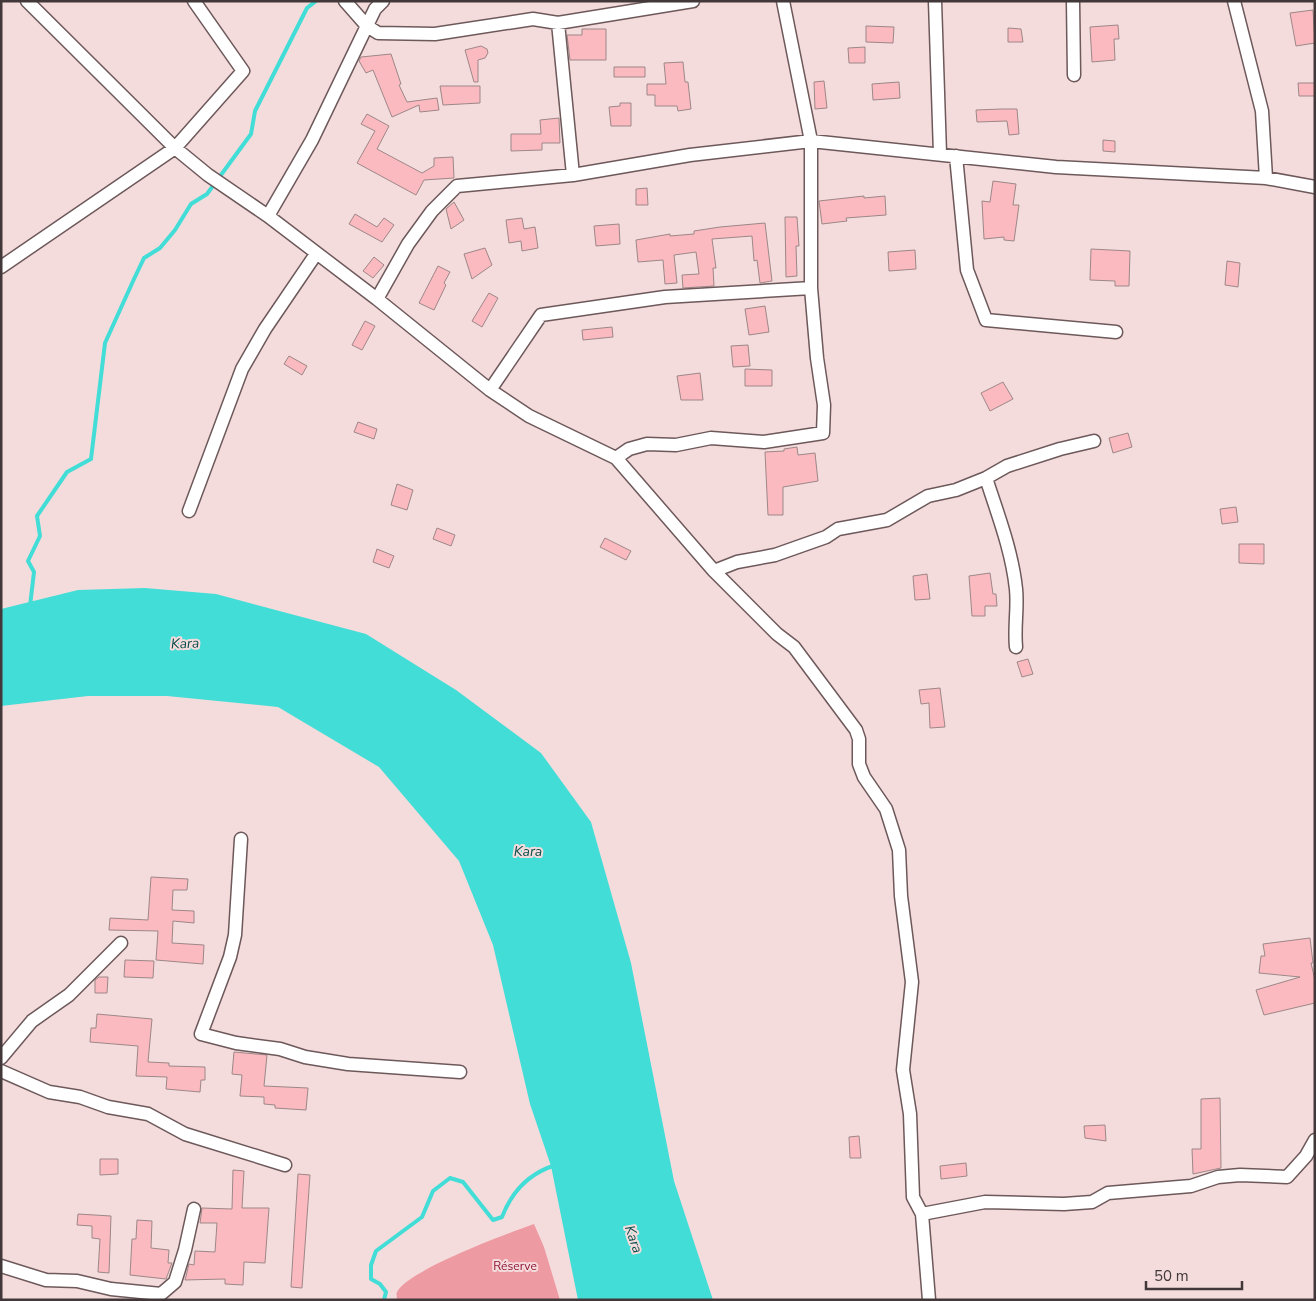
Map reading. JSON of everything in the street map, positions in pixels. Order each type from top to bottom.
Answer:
[{"type":"street","points":[[26,1],[175,148],[208,175],[268,216],[377,299],[490,390],[529,416],[616,458],[714,571],[777,634],[794,647],[853,725],[859,739],[859,764],[864,777],[878,794],[893,828],[899,850],[901,896],[912,982],[903,1070],[910,1114],[913,1197],[922,1214],[930,1300]]},
{"type":"street","points":[[1,268],[175,148],[243,71],[194,1]]},
{"type":"street","points":[[345,1],[367,26],[378,33],[435,34],[533,19],[558,22],[693,1]]},
{"type":"street","points":[[268,216],[312,140],[375,10],[383,1]]},
{"type":"street","points":[[616,458],[629,449],[647,444],[676,445],[711,438],[764,442],[823,432],[824,405],[817,358],[811,288],[811,141],[783,1]]},
{"type":"street","points":[[935,1],[940,154]]},
{"type":"street","points":[[1073,1],[1074,75]]},
{"type":"street","points":[[1234,1],[1262,111],[1266,178]]},
{"type":"street","points":[[558,22],[573,175]]},
{"type":"street","points":[[377,299],[408,244],[422,224],[457,186],[573,175],[690,155],[811,141],[1113,171],[1266,178],[1315,187]]},
{"type":"street","points":[[956,156],[967,270],[986,320],[1116,332]]},
{"type":"street","points":[[189,511],[242,369],[265,329],[316,254]]},
{"type":"street","points":[[490,390],[541,315],[665,297],[811,288]]},
{"type":"street","points":[[714,571],[737,562],[775,555],[826,537],[838,529],[887,520],[928,496],[956,490],[986,478],[1008,466],[1060,448],[1094,441]]},
{"type":"street","points":[[986,478],[1012,558],[1016,592],[1014,630],[1016,647]]},
{"type":"street","points":[[241,840],[236,915],[230,957],[201,1034],[340,1063],[460,1072]]},
{"type":"street","points":[[1,1058],[32,1021],[69,995],[121,944]]},
{"type":"street","points":[[1,1071],[48,1092],[80,1097],[108,1107],[148,1114],[185,1134],[286,1165]]},
{"type":"street","points":[[922,1214],[959,1205],[985,1202],[1064,1204],[1092,1202],[1108,1193],[1191,1186],[1218,1177],[1240,1175],[1287,1177],[1306,1156],[1315,1140]]},
{"type":"street","points":[[1,1266],[46,1280],[77,1281],[111,1290],[161,1294],[176,1282],[194,1209]]},
{"type":"green space","name":"Réserve","points":[[534,1224],[544,1247],[560,1300],[397,1300],[397,1292],[405,1283],[420,1273],[460,1253]]},
{"type":"water","name":"Kara","points":[[145,588],[216,594],[366,634],[456,690],[541,753],[591,822],[631,963],[674,1181],[713,1300],[578,1300],[551,1166],[530,1104],[493,945],[459,861],[379,767],[278,707],[167,696],[88,696],[1,706],[1,609],[78,590]]},
{"type":"building","points":[[1313,10],[1315,43],[1296,46],[1290,13]]},
{"type":"building","points":[[1118,25],[1119,39],[1114,39],[1115,60],[1092,62],[1090,27]]},
{"type":"building","points":[[866,26],[894,27],[893,43],[866,42]]},
{"type":"building","points":[[1008,28],[1021,29],[1023,42],[1008,42]]},
{"type":"building","points":[[582,29],[606,29],[606,60],[570,60],[567,35],[582,35]]},
{"type":"building","points":[[481,46],[487,49],[488,53],[485,58],[478,60],[478,82],[474,82],[465,50]]},
{"type":"building","points":[[865,47],[865,63],[849,63],[848,48]]},
{"type":"building","points":[[391,54],[401,84],[399,85],[407,102],[437,98],[439,110],[420,112],[419,105],[392,117],[373,70],[366,73],[359,61],[361,57]]},
{"type":"building","points":[[683,62],[685,82],[688,82],[691,109],[678,111],[677,106],[655,106],[655,95],[647,95],[647,84],[666,84],[664,63]]},
{"type":"building","points":[[614,67],[645,67],[645,77],[614,77]]},
{"type":"building","points":[[824,81],[827,108],[815,109],[814,82]]},
{"type":"building","points":[[899,82],[900,98],[873,100],[872,84]]},
{"type":"building","points":[[1298,83],[1315,83],[1315,96],[1299,96]]},
{"type":"building","points":[[440,86],[480,86],[480,103],[443,105]]},
{"type":"building","points":[[620,103],[631,103],[631,126],[611,126],[609,107],[620,106]]},
{"type":"building","points":[[1017,109],[1019,134],[1009,135],[1007,121],[977,122],[976,110]]},
{"type":"building","points":[[367,114],[389,126],[377,149],[422,173],[434,166],[434,158],[453,157],[454,178],[424,180],[416,195],[357,163],[375,131],[361,124]]},
{"type":"building","points":[[559,118],[560,143],[542,143],[542,150],[511,151],[511,134],[541,134],[540,120]]},
{"type":"building","points":[[1103,140],[1115,141],[1115,152],[1103,151]]},
{"type":"building","points":[[993,181],[1016,184],[1013,205],[1019,205],[1014,241],[1004,240],[1004,237],[984,239],[982,201],[990,202]]},
{"type":"building","points":[[647,188],[648,205],[636,205],[636,189]]},
{"type":"building","points":[[864,196],[864,198],[885,196],[886,215],[846,218],[847,221],[822,224],[819,201]]},
{"type":"building","points":[[454,202],[464,220],[451,229],[446,209]]},
{"type":"building","points":[[355,214],[377,227],[384,218],[394,225],[382,242],[349,224]]},
{"type":"building","points":[[785,217],[797,217],[799,246],[796,246],[797,276],[786,277]]},
{"type":"building","points":[[522,218],[524,229],[535,227],[538,248],[522,251],[521,241],[509,243],[506,220]]},
{"type":"building","points":[[765,223],[772,281],[760,283],[757,260],[754,261],[752,236],[712,239],[716,268],[713,268],[714,286],[683,288],[682,275],[699,274],[696,252],[674,255],[677,283],[665,284],[663,260],[638,262],[636,240],[670,234],[670,236],[694,234],[694,231],[720,227]]},
{"type":"building","points":[[619,224],[620,244],[596,246],[594,226]]},
{"type":"building","points":[[485,248],[492,265],[472,279],[464,254]]},
{"type":"building","points":[[1091,249],[1130,251],[1129,286],[1115,286],[1115,281],[1090,280]]},
{"type":"building","points":[[915,250],[916,269],[889,271],[888,252]]},
{"type":"building","points":[[374,257],[384,265],[373,278],[363,271]]},
{"type":"building","points":[[1227,261],[1240,263],[1238,287],[1225,285]]},
{"type":"building","points":[[438,266],[450,272],[434,310],[419,303]]},
{"type":"building","points":[[489,293],[498,298],[482,327],[472,321]]},
{"type":"building","points":[[765,306],[769,332],[749,335],[745,309]]},
{"type":"building","points":[[365,321],[375,326],[362,350],[352,345]]},
{"type":"building","points":[[612,327],[613,337],[583,340],[582,330]]},
{"type":"building","points":[[748,345],[750,366],[733,367],[731,346]]},
{"type":"building","points":[[289,356],[307,366],[302,375],[284,364]]},
{"type":"building","points":[[745,369],[772,370],[772,386],[745,386]]},
{"type":"building","points":[[700,373],[703,400],[681,400],[677,376]]},
{"type":"building","points":[[1003,382],[1013,399],[990,411],[981,393]]},
{"type":"building","points":[[358,422],[377,429],[374,439],[354,432]]},
{"type":"building","points":[[1128,433],[1132,447],[1113,453],[1109,438]]},
{"type":"building","points":[[797,447],[798,455],[815,453],[818,481],[783,487],[783,515],[768,515],[765,452],[784,451],[784,449]]},
{"type":"building","points":[[397,484],[413,490],[407,510],[391,505]]},
{"type":"building","points":[[1236,507],[1238,522],[1222,524],[1220,509]]},
{"type":"building","points":[[437,528],[455,535],[451,546],[433,539]]},
{"type":"building","points":[[605,538],[631,551],[626,560],[600,547]]},
{"type":"building","points":[[1239,544],[1264,544],[1264,564],[1239,563]]},
{"type":"building","points":[[377,549],[394,556],[389,568],[373,562]]},
{"type":"building","points":[[990,573],[993,594],[996,594],[997,606],[985,606],[985,616],[972,616],[969,576]]},
{"type":"building","points":[[927,574],[930,599],[915,600],[913,576]]},
{"type":"building","points":[[1028,659],[1033,674],[1022,677],[1017,662]]},
{"type":"building","points":[[940,688],[945,727],[930,728],[929,703],[921,704],[919,690]]},
{"type":"building","points":[[151,877],[188,879],[187,890],[173,890],[172,910],[194,911],[194,923],[173,921],[172,943],[204,945],[203,964],[156,960],[158,931],[109,930],[110,918],[148,920]]},
{"type":"building","points":[[1310,938],[1313,963],[1311,963],[1315,980],[1315,1003],[1264,1015],[1256,990],[1300,977],[1259,973],[1261,956],[1265,956],[1263,944]]},
{"type":"building","points":[[125,960],[154,961],[153,978],[124,977]]},
{"type":"building","points":[[99,977],[108,977],[107,993],[95,993],[95,980]]},
{"type":"building","points":[[97,1014],[152,1019],[148,1062],[169,1063],[169,1066],[205,1067],[205,1080],[201,1080],[200,1092],[166,1089],[167,1077],[136,1076],[138,1046],[90,1042],[91,1028],[96,1028]]},
{"type":"building","points":[[234,1052],[267,1055],[264,1086],[308,1088],[306,1110],[275,1108],[275,1105],[264,1104],[264,1097],[240,1096],[242,1075],[232,1074]]},
{"type":"building","points":[[1220,1098],[1221,1168],[1193,1174],[1192,1149],[1201,1149],[1201,1099]]},
{"type":"building","points":[[1105,1125],[1106,1141],[1085,1138],[1084,1126]]},
{"type":"building","points":[[859,1136],[861,1158],[850,1158],[849,1137]]},
{"type":"building","points":[[100,1159],[118,1159],[118,1174],[100,1175]]},
{"type":"building","points":[[966,1163],[967,1176],[941,1179],[940,1166]]},
{"type":"building","points":[[233,1170],[244,1171],[242,1208],[269,1208],[265,1263],[244,1262],[243,1285],[225,1284],[225,1279],[185,1280],[189,1264],[194,1265],[195,1251],[215,1252],[217,1223],[200,1223],[202,1208],[232,1209]]},
{"type":"building","points":[[298,1174],[310,1175],[302,1288],[291,1287]]},
{"type":"building","points":[[78,1214],[111,1216],[109,1273],[98,1272],[100,1239],[92,1238],[92,1226],[77,1225]]},
{"type":"building","points":[[137,1220],[152,1221],[151,1248],[169,1250],[168,1263],[172,1263],[166,1279],[130,1275],[132,1239],[136,1239]]},
{"type":"waterway","points":[[30,606],[34,572],[28,561],[40,536],[37,516],[67,472],[91,459],[105,343],[134,279],[144,258],[160,248],[175,230],[191,204],[207,194],[251,134],[255,111],[307,8],[316,1]]},
{"type":"waterway","points":[[384,1300],[386,1292],[380,1284],[371,1279],[371,1265],[376,1251],[422,1217],[433,1191],[450,1178],[463,1182],[493,1220],[502,1217],[516,1191],[523,1184],[546,1168],[556,1165]]}]
